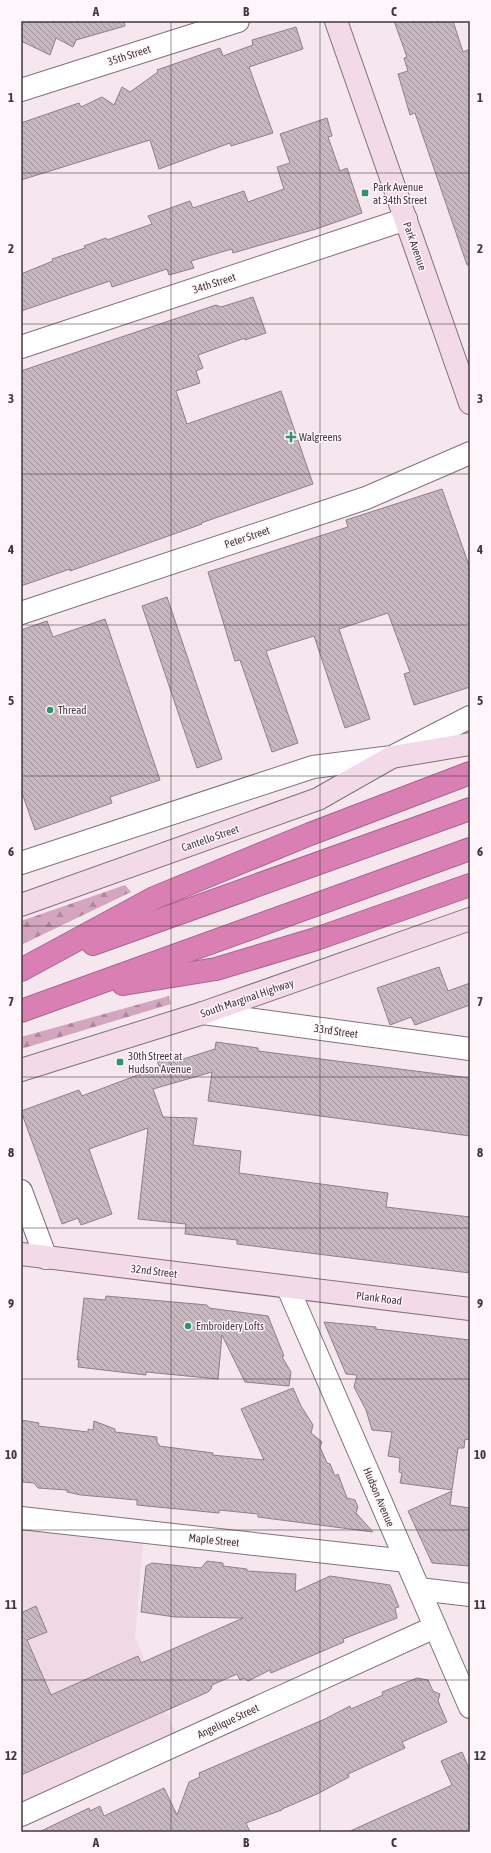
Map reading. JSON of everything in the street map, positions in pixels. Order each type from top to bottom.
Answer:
[{"type":"highway","points":[[21,970],[154,898],[310,834],[470,772]]},
{"type":"highway","points":[[21,970],[470,809]]},
{"type":"highway","points":[[21,1011],[470,849]]},
{"type":"highway","points":[[73,992],[216,970],[316,939],[470,885]]},
{"type":"main road","name":"Park Avenue","points":[[336,21],[469,395]]},
{"type":"main road","name":"Cantello Street","points":[[21,905],[318,799],[392,757],[470,744]]},
{"type":"main road","name":"South Marginal Highway","points":[[21,1070],[203,1013],[470,919]]},
{"type":"main road","name":"32nd Street","points":[[21,1254],[288,1288]]},
{"type":"main road","name":"Plank Road","points":[[288,1288],[470,1309]]},
{"type":"street","name":"35th Street","points":[[21,90],[238,21]]},
{"type":"street","name":"34th Street","points":[[21,347],[406,219]]},
{"type":"street","name":"Peter Street","points":[[21,613],[366,498],[470,453]]},
{"type":"street","name":"Cantello Street","points":[[21,862],[313,767],[392,757],[470,717]]},
{"type":"street","name":"33rd Street","points":[[203,1013],[470,1049]]},
{"type":"street","points":[[21,1191],[46,1258]]},
{"type":"street","name":"Hudson Avenue","points":[[288,1288],[470,1707]]},
{"type":"street","name":"Maple Street","points":[[21,1518],[407,1561]]},
{"type":"street","points":[[419,1590],[470,1595]]},
{"type":"street","name":"Angelique Street","points":[[21,1816],[435,1627]]},
{"type":"shaded area","points":[[21,1518],[144,1532],[135,1637],[180,1743],[21,1816]]},
{"type":"green space","points":[[125,885],[131,892],[21,945],[21,921]]},
{"type":"green space","points":[[169,996],[171,1004],[21,1049],[21,1037]]},
{"type":"building","points":[[21,21],[124,21],[125,26],[76,40],[73,47],[56,38],[50,55],[21,41]]},
{"type":"building","points":[[394,21],[453,21],[463,52],[470,49],[470,265],[467,265],[415,113],[410,115],[398,74],[408,71],[404,58],[407,57]]},
{"type":"building","points":[[296,27],[303,49],[249,67],[273,133],[231,146],[230,143],[159,169],[150,140],[21,180],[21,123],[79,103],[81,107],[102,97],[114,105],[122,87],[130,92],[158,72],[157,70],[220,48],[223,56],[253,45],[252,40]]},
{"type":"building","points":[[327,118],[332,136],[328,137],[340,171],[347,168],[362,213],[316,229],[233,253],[232,249],[191,261],[194,268],[169,275],[167,269],[112,287],[110,281],[21,311],[21,274],[53,261],[52,259],[85,248],[84,246],[106,238],[107,240],[152,224],[148,216],[190,201],[193,208],[244,191],[248,202],[284,189],[277,167],[290,163],[280,134]]},
{"type":"building","points":[[253,297],[266,333],[245,340],[245,338],[198,355],[203,368],[196,371],[200,383],[176,391],[187,424],[281,391],[313,484],[70,571],[70,569],[21,586],[21,371],[216,305],[221,307]]},
{"type":"building","points":[[442,489],[470,568],[470,687],[414,705],[404,674],[410,672],[388,613],[339,629],[370,719],[345,728],[314,636],[266,651],[298,743],[272,752],[240,660],[235,661],[208,572],[348,527],[346,520]]},
{"type":"building","points":[[167,597],[222,759],[197,768],[142,606]]},
{"type":"building","points":[[105,619],[160,780],[110,797],[112,803],[35,830],[21,790],[21,630],[47,621],[53,637]]},
{"type":"building","points":[[439,967],[448,991],[470,983],[470,1005],[415,1025],[411,1017],[390,1025],[377,988]]},
{"type":"building","points":[[216,1042],[258,1048],[258,1051],[470,1078],[470,1136],[208,1101],[212,1072],[153,1089],[163,1117],[197,1118],[193,1145],[241,1151],[239,1173],[388,1193],[386,1207],[470,1217],[470,1273],[237,1244],[237,1240],[185,1234],[186,1224],[138,1219],[148,1128],[89,1149],[112,1214],[81,1225],[78,1218],[62,1224],[21,1111],[79,1090],[82,1096],[159,1067],[157,1059],[174,1054],[177,1061],[215,1049]]},
{"type":"building","points":[[106,1296],[207,1305],[209,1308],[268,1316],[284,1356],[282,1357],[291,1372],[289,1386],[245,1382],[222,1335],[218,1379],[146,1372],[146,1375],[78,1367],[79,1359],[77,1360],[84,1298],[105,1300]]},
{"type":"building","points":[[324,1322],[376,1327],[376,1329],[470,1340],[470,1440],[465,1439],[464,1448],[458,1448],[452,1490],[400,1483],[402,1473],[399,1472],[400,1458],[388,1456],[392,1432],[372,1430],[366,1410],[354,1387],[357,1375],[346,1374]]},
{"type":"building","points":[[293,1388],[301,1406],[313,1425],[311,1433],[322,1442],[320,1447],[327,1463],[330,1464],[335,1476],[338,1474],[347,1498],[355,1500],[358,1507],[356,1513],[373,1532],[258,1517],[258,1514],[219,1510],[219,1513],[137,1505],[137,1500],[81,1495],[67,1492],[67,1490],[38,1488],[34,1483],[23,1482],[23,1479],[21,1478],[21,1420],[39,1423],[38,1426],[88,1432],[88,1429],[93,1430],[94,1421],[115,1429],[115,1432],[157,1437],[157,1443],[159,1446],[213,1453],[212,1455],[264,1460],[241,1409]]},
{"type":"building","points":[[452,1491],[450,1505],[470,1508],[470,1566],[432,1563],[408,1511]]},
{"type":"building","points":[[207,1561],[223,1563],[223,1566],[247,1569],[247,1571],[296,1574],[295,1592],[330,1576],[390,1585],[399,1607],[395,1608],[397,1618],[343,1639],[344,1642],[271,1673],[270,1670],[248,1681],[244,1678],[240,1680],[237,1674],[212,1685],[208,1692],[21,1775],[21,1613],[36,1606],[47,1632],[27,1640],[51,1695],[138,1656],[141,1663],[243,1618],[175,1617],[141,1612],[146,1566],[152,1563],[201,1568]]},
{"type":"building","points":[[417,1678],[428,1680],[433,1691],[440,1694],[438,1701],[447,1722],[402,1742],[405,1748],[348,1774],[349,1777],[317,1794],[282,1810],[246,1823],[250,1832],[39,1832],[89,1808],[90,1811],[100,1806],[104,1816],[164,1788],[177,1815],[189,1782],[200,1777],[199,1773],[325,1719],[350,1706],[351,1709],[383,1695],[382,1692]]},
{"type":"building","points":[[462,1752],[470,1771],[470,1832],[348,1832],[452,1785],[441,1761]]},
{"type":"place","name":"Park Avenue at 34th Street","points":[[365,193]]},
{"type":"place","name":"Walgreens","points":[[291,437]]},
{"type":"place","name":"Thread","points":[[50,710]]},
{"type":"place","name":"30th Street at Hudson Avenue","points":[[120,1062]]},
{"type":"place","name":"Embroidery Lofts","points":[[188,1326]]}]
